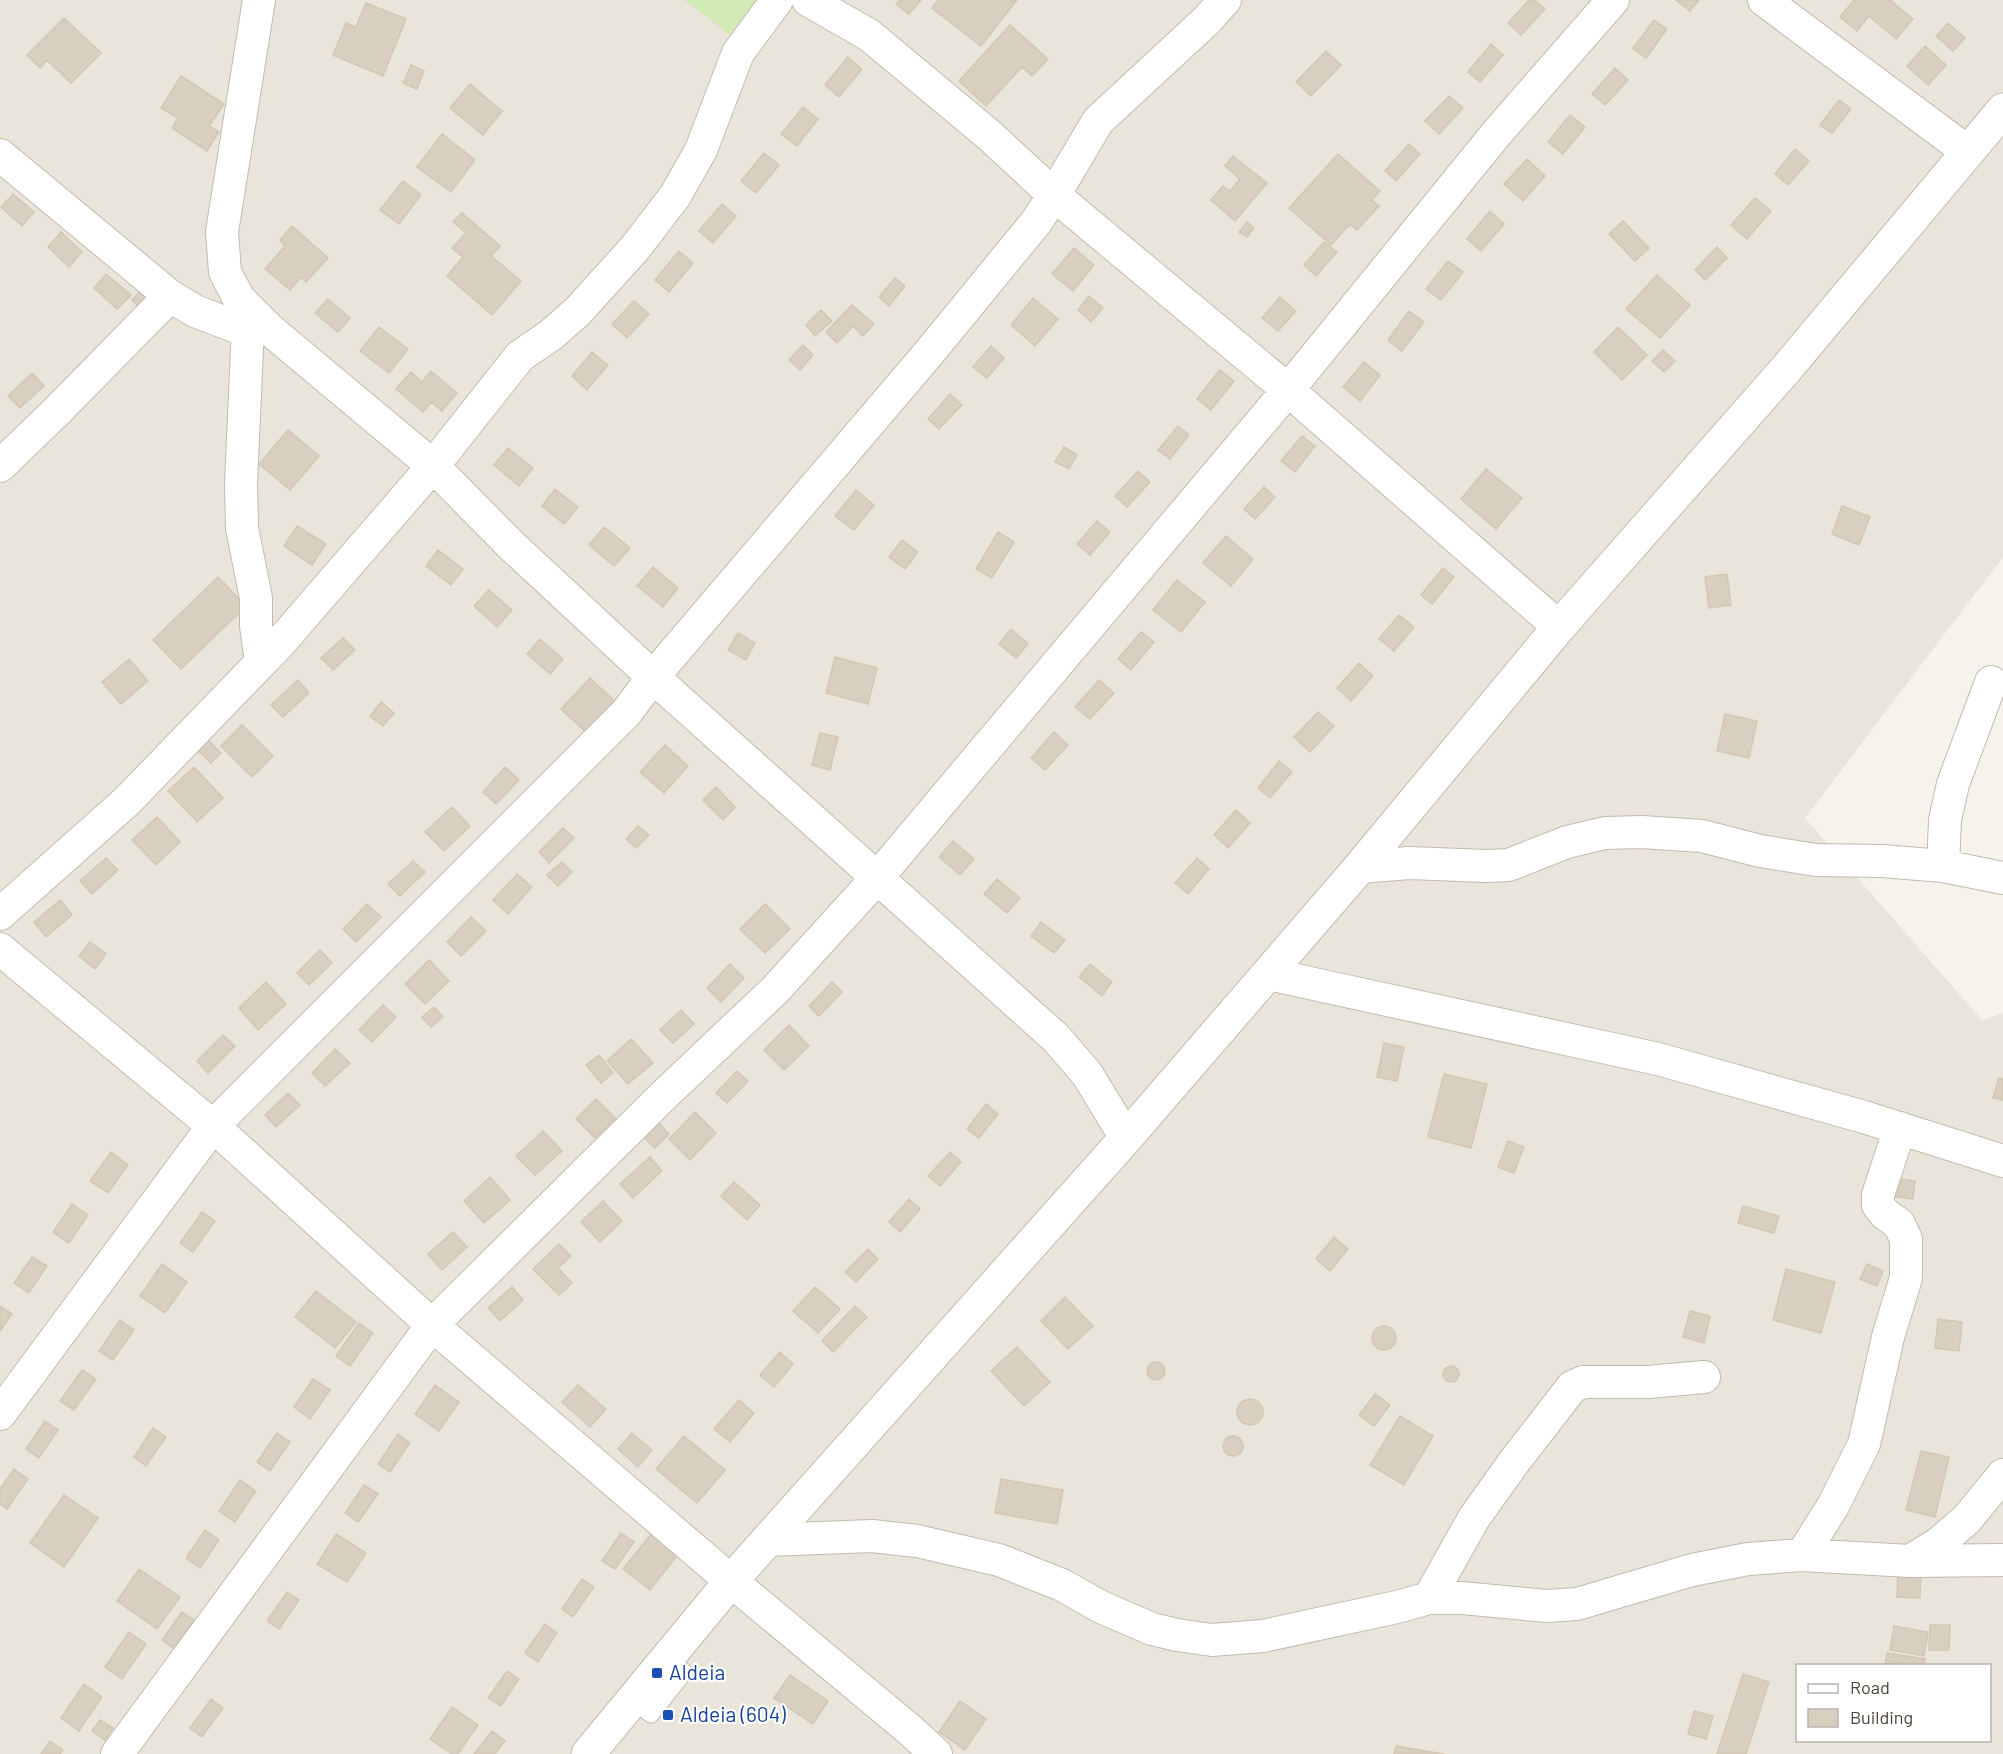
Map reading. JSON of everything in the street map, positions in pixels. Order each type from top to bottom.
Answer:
[{"type":"street","points":[[259,0],[222,232],[225,272],[258,328],[433,466],[512,546],[653,677],[1056,1038],[1087,1074],[1126,1138]]},
{"type":"street","points":[[0,914],[127,801],[261,662],[433,466],[520,356],[551,335],[578,311],[635,248],[675,196],[700,150],[738,54],[777,0]]},
{"type":"street","points":[[808,0],[869,35],[989,135],[1054,195],[1288,390],[1559,627]]},
{"type":"street","points":[[0,1414],[213,1126],[626,713],[653,677],[928,354],[1037,221],[1098,121],[1206,21],[1225,0]]},
{"type":"street","points":[[117,1754],[432,1325],[661,1098],[775,990],[877,878],[1288,390],[1496,134],[1613,0]]},
{"type":"street","points":[[1764,0],[1968,152]]},
{"type":"street","points":[[588,1754],[731,1581],[1126,1138],[1268,974],[1559,627],[1787,368],[2003,110]]},
{"type":"street","points":[[0,155],[170,296],[195,311],[234,326],[258,328]]},
{"type":"street","points":[[0,466],[170,296]]},
{"type":"street","points":[[258,328],[241,483],[242,528],[256,598],[256,626],[261,662]]},
{"type":"street","points":[[1943,866],[1945,820],[1953,784],[1991,682]]},
{"type":"street","points":[[1360,867],[1409,863],[1509,865],[1567,842],[1605,833],[1642,832],[1702,836],[1760,851],[1816,860],[1882,861],[1943,866],[2003,878]]},
{"type":"street","points":[[0,950],[213,1126],[432,1325],[936,1754]]},
{"type":"street","points":[[1268,974],[1658,1059],[1900,1128],[2003,1161]]},
{"type":"street","points":[[1802,1555],[1833,1506],[1864,1444],[1888,1337],[1906,1278],[1906,1239],[1899,1224],[1885,1214],[1878,1205],[1878,1195],[1900,1128]]},
{"type":"street","points":[[1429,1598],[1474,1518],[1572,1387],[1583,1382],[1648,1382],[1704,1377]]},
{"type":"street","points":[[1910,1561],[1939,1543],[1967,1519],[2003,1475]]},
{"type":"street","points":[[767,1540],[872,1536],[917,1541],[999,1560],[1062,1585],[1101,1607],[1152,1629],[1212,1640],[1263,1636],[1429,1598],[1462,1598],[1547,1606],[1577,1604],[1692,1570],[1748,1559],[1802,1555],[1910,1561],[2003,1560]]},
{"type":"shaded area","points":[[0,0],[2003,0],[2003,557],[1805,818],[1982,1020],[2003,1013],[2003,1754],[0,1754]]},
{"type":"green space","points":[[684,0],[757,0],[730,35]]},
{"type":"building","points":[[900,0],[921,0],[909,14],[896,4]]},
{"type":"building","points":[[938,0],[1017,0],[981,46],[932,8]]},
{"type":"building","points":[[1529,0],[1535,0],[1545,9],[1521,35],[1508,23]]},
{"type":"building","points":[[1676,0],[1699,0],[1690,11]]},
{"type":"building","points":[[1854,0],[1890,0],[1913,19],[1896,39],[1869,16],[1857,31],[1840,17]]},
{"type":"building","points":[[366,3],[406,19],[383,76],[333,55],[346,23],[356,27]]},
{"type":"building","points":[[64,18],[101,53],[71,83],[47,60],[40,68],[27,55]]},
{"type":"building","points":[[1654,20],[1667,29],[1646,58],[1633,48]]},
{"type":"building","points":[[1948,23],[1965,38],[1953,51],[1936,36]]},
{"type":"building","points":[[1010,25],[1048,59],[1032,76],[1022,67],[986,106],[959,81]]},
{"type":"building","points":[[1491,44],[1503,55],[1480,82],[1468,72]]},
{"type":"building","points":[[1925,46],[1946,65],[1928,85],[1907,66]]},
{"type":"building","points":[[1326,51],[1341,65],[1311,96],[1296,82]]},
{"type":"building","points":[[848,57],[862,69],[839,97],[825,85]]},
{"type":"building","points":[[411,65],[424,71],[417,89],[403,83]]},
{"type":"building","points":[[1615,68],[1628,80],[1605,105],[1592,94]]},
{"type":"building","points":[[181,76],[224,104],[209,126],[219,132],[207,151],[172,128],[178,118],[161,108]]},
{"type":"building","points":[[470,84],[502,111],[483,135],[450,108]]},
{"type":"building","points":[[1449,96],[1463,108],[1439,134],[1425,121]]},
{"type":"building","points":[[1839,100],[1851,109],[1832,133],[1820,125]]},
{"type":"building","points":[[803,107],[818,119],[797,146],[781,134]]},
{"type":"building","points":[[1570,115],[1585,127],[1563,154],[1548,142]]},
{"type":"building","points":[[442,134],[475,160],[451,192],[417,167]]},
{"type":"building","points":[[1409,144],[1420,154],[1396,181],[1385,171]]},
{"type":"building","points":[[1795,149],[1809,161],[1788,185],[1775,174]]},
{"type":"building","points":[[764,153],[779,165],[756,193],[741,181]]},
{"type":"building","points":[[1338,154],[1380,191],[1372,200],[1379,206],[1357,230],[1350,224],[1331,245],[1289,208]]},
{"type":"building","points":[[1233,156],[1267,183],[1235,221],[1211,200],[1223,186],[1230,191],[1240,179],[1225,166]]},
{"type":"building","points":[[1527,159],[1545,176],[1523,201],[1504,184]]},
{"type":"building","points":[[403,181],[421,195],[399,224],[380,210]]},
{"type":"building","points":[[13,194],[34,212],[22,226],[1,207]]},
{"type":"building","points":[[1755,198],[1771,211],[1747,239],[1731,225]]},
{"type":"building","points":[[722,204],[736,216],[713,243],[699,231]]},
{"type":"building","points":[[1490,211],[1504,224],[1481,251],[1467,239]]},
{"type":"building","points":[[462,213],[500,246],[491,256],[521,281],[492,315],[447,276],[463,257],[452,248],[466,233],[453,222]]},
{"type":"building","points":[[1623,221],[1649,248],[1635,261],[1609,234]]},
{"type":"building","points":[[1247,222],[1254,228],[1247,237],[1239,232]]},
{"type":"building","points":[[292,226],[328,258],[306,282],[301,277],[290,290],[265,269],[285,246],[280,240]]},
{"type":"building","points":[[61,232],[82,252],[69,267],[48,247]]},
{"type":"building","points":[[1324,242],[1337,252],[1316,276],[1304,265]]},
{"type":"building","points":[[1717,247],[1727,258],[1705,280],[1695,270]]},
{"type":"building","points":[[1074,248],[1094,265],[1073,291],[1052,274]]},
{"type":"building","points":[[679,251],[693,263],[669,292],[655,280]]},
{"type":"building","points":[[1448,261],[1463,272],[1441,300],[1426,289]]},
{"type":"building","points":[[106,274],[131,295],[117,309],[94,288]]},
{"type":"building","points":[[1657,275],[1690,305],[1660,338],[1626,309]]},
{"type":"building","points":[[895,278],[905,286],[889,306],[879,297]]},
{"type":"building","points":[[143,288],[153,298],[142,310],[132,300]]},
{"type":"building","points":[[1089,296],[1103,308],[1091,322],[1078,310]]},
{"type":"building","points":[[1280,297],[1296,311],[1278,331],[1262,318]]},
{"type":"building","points":[[1033,298],[1058,319],[1035,346],[1011,325]]},
{"type":"building","points":[[328,299],[350,318],[338,332],[315,313]]},
{"type":"building","points":[[634,301],[649,314],[627,338],[612,324]]},
{"type":"building","points":[[852,305],[874,324],[863,336],[853,326],[837,343],[826,332]]},
{"type":"building","points":[[821,310],[832,321],[815,336],[806,325]]},
{"type":"building","points":[[1409,311],[1424,322],[1402,351],[1388,340]]},
{"type":"building","points":[[379,327],[408,349],[389,373],[360,351]]},
{"type":"building","points":[[1618,327],[1647,355],[1622,380],[1594,352]]},
{"type":"building","points":[[803,345],[813,355],[800,370],[789,360]]},
{"type":"building","points":[[991,346],[1004,358],[987,378],[973,367]]},
{"type":"building","points":[[1663,350],[1675,361],[1664,372],[1652,361]]},
{"type":"building","points":[[592,352],[608,365],[587,390],[572,376]]},
{"type":"building","points":[[1364,362],[1380,375],[1360,401],[1343,387]]},
{"type":"building","points":[[1220,370],[1234,381],[1211,410],[1197,399]]},
{"type":"building","points":[[431,371],[457,393],[442,411],[431,402],[423,412],[396,389],[411,372],[422,382]]},
{"type":"building","points":[[32,373],[44,386],[20,408],[8,396]]},
{"type":"building","points":[[950,394],[962,405],[939,429],[928,419]]},
{"type":"building","points":[[1178,426],[1189,435],[1170,459],[1158,450]]},
{"type":"building","points":[[288,430],[319,456],[290,490],[259,464]]},
{"type":"building","points":[[1302,436],[1315,446],[1295,472],[1281,461]]},
{"type":"building","points":[[1064,447],[1077,455],[1069,469],[1055,462]]},
{"type":"building","points":[[508,448],[533,468],[519,486],[494,465]]},
{"type":"building","points":[[1486,469],[1522,498],[1496,529],[1461,499]]},
{"type":"building","points":[[1138,471],[1150,482],[1127,507],[1115,496]]},
{"type":"building","points":[[1264,487],[1275,497],[1255,519],[1244,509]]},
{"type":"building","points":[[555,489],[578,507],[564,524],[542,506]]},
{"type":"building","points":[[856,490],[874,505],[854,530],[835,516]]},
{"type":"building","points":[[1842,506],[1870,517],[1859,545],[1832,534]]},
{"type":"building","points":[[1097,521],[1110,532],[1090,555],[1077,544]]},
{"type":"building","points":[[297,526],[326,544],[312,565],[284,546]]},
{"type":"building","points":[[604,527],[630,548],[614,566],[589,545]]},
{"type":"building","points":[[998,532],[1014,542],[992,578],[976,569]]},
{"type":"building","points":[[1226,536],[1253,559],[1231,586],[1203,563]]},
{"type":"building","points":[[902,540],[918,552],[905,569],[889,557]]},
{"type":"building","points":[[438,550],[463,569],[451,585],[426,566]]},
{"type":"building","points":[[653,567],[678,588],[663,607],[637,586]]},
{"type":"building","points":[[1443,568],[1454,577],[1432,604],[1421,595]]},
{"type":"building","points":[[1727,574],[1731,605],[1709,608],[1705,577]]},
{"type":"building","points":[[218,577],[246,606],[181,669],[153,640]]},
{"type":"building","points":[[1177,580],[1205,602],[1181,632],[1153,610]]},
{"type":"building","points":[[489,590],[512,610],[497,627],[474,606]]},
{"type":"building","points":[[1399,615],[1414,627],[1394,651],[1379,639]]},
{"type":"building","points":[[1011,629],[1028,644],[1016,658],[999,644]]},
{"type":"building","points":[[1141,632],[1154,642],[1131,670],[1118,659]]},
{"type":"building","points":[[738,633],[755,643],[746,660],[728,650]]},
{"type":"building","points":[[343,638],[355,650],[333,670],[321,658]]},
{"type":"building","points":[[540,639],[563,659],[550,674],[527,654]]},
{"type":"building","points":[[835,657],[877,668],[868,704],[826,693]]},
{"type":"building","points":[[129,659],[148,681],[121,704],[102,682]]},
{"type":"building","points":[[1359,663],[1373,676],[1351,701],[1337,688]]},
{"type":"building","points":[[590,678],[617,703],[588,734],[561,709]]},
{"type":"building","points":[[298,680],[309,693],[283,717],[271,705]]},
{"type":"building","points":[[1099,680],[1114,693],[1090,719],[1075,707]]},
{"type":"building","points":[[381,702],[394,713],[383,726],[370,716]]},
{"type":"building","points":[[1318,712],[1334,726],[1310,752],[1294,737]]},
{"type":"building","points":[[1725,714],[1757,721],[1749,758],[1717,751]]},
{"type":"building","points":[[242,725],[273,756],[252,777],[221,746]]},
{"type":"building","points":[[1054,732],[1068,745],[1045,770],[1031,758]]},
{"type":"building","points":[[820,733],[838,737],[830,770],[812,765]]},
{"type":"building","points":[[207,739],[221,753],[211,763],[197,750]]},
{"type":"building","points":[[665,745],[688,766],[664,793],[640,772]]},
{"type":"building","points":[[1279,761],[1292,772],[1270,798],[1258,788]]},
{"type":"building","points":[[194,767],[223,798],[197,822],[168,791]]},
{"type":"building","points":[[505,767],[519,780],[496,804],[483,792]]},
{"type":"building","points":[[716,787],[735,807],[723,820],[703,800]]},
{"type":"building","points":[[452,807],[470,826],[444,851],[425,832]]},
{"type":"building","points":[[1236,810],[1250,823],[1228,848],[1214,835]]},
{"type":"building","points":[[157,817],[180,842],[156,865],[132,840]]},
{"type":"building","points":[[638,826],[649,835],[636,848],[626,839]]},
{"type":"building","points":[[563,828],[574,838],[549,863],[539,852]]},
{"type":"building","points":[[953,841],[974,859],[960,875],[939,857]]},
{"type":"building","points":[[106,858],[118,870],[92,894],[80,881]]},
{"type":"building","points":[[1197,858],[1209,869],[1188,894],[1175,883]]},
{"type":"building","points":[[413,861],[425,872],[400,896],[388,884]]},
{"type":"building","points":[[562,862],[572,872],[558,886],[547,875]]},
{"type":"building","points":[[517,874],[532,887],[508,914],[493,900]]},
{"type":"building","points":[[997,879],[1020,898],[1007,913],[984,894]]},
{"type":"building","points":[[60,900],[72,915],[46,937],[34,922]]},
{"type":"building","points":[[367,904],[381,917],[356,942],[343,929]]},
{"type":"building","points":[[765,904],[790,929],[765,953],[740,929]]},
{"type":"building","points":[[471,917],[486,931],[461,956],[447,942]]},
{"type":"building","points":[[1041,922],[1065,940],[1054,953],[1031,936]]},
{"type":"building","points":[[90,942],[106,954],[95,969],[79,956]]},
{"type":"building","points":[[320,950],[332,963],[309,985],[297,973]]},
{"type":"building","points":[[429,960],[449,981],[425,1004],[405,984]]},
{"type":"building","points":[[730,964],[744,978],[721,1002],[707,988]]},
{"type":"building","points":[[1090,964],[1112,982],[1102,996],[1079,977]]},
{"type":"building","points":[[266,982],[286,1004],[258,1030],[239,1008]]},
{"type":"building","points":[[832,982],[842,992],[819,1016],[809,1006]]},
{"type":"building","points":[[383,1005],[396,1017],[372,1042],[359,1030]]},
{"type":"building","points":[[434,1007],[443,1017],[431,1027],[422,1017]]},
{"type":"building","points":[[681,1010],[694,1024],[673,1043],[660,1030]]},
{"type":"building","points":[[789,1025],[809,1046],[784,1070],[764,1050]]},
{"type":"building","points":[[223,1035],[235,1046],[208,1073],[197,1061]]},
{"type":"building","points":[[631,1039],[653,1063],[628,1084],[607,1061]]},
{"type":"building","points":[[1384,1043],[1404,1047],[1397,1081],[1377,1077]]},
{"type":"building","points":[[335,1049],[350,1063],[325,1086],[312,1073]]},
{"type":"building","points":[[599,1055],[613,1073],[601,1083],[586,1065]]},
{"type":"building","points":[[737,1071],[748,1081],[727,1103],[716,1093]]},
{"type":"building","points":[[1444,1074],[1487,1084],[1471,1148],[1428,1137]]},
{"type":"building","points":[[1999,1078],[2003,1079],[2003,1100],[1993,1098]]},
{"type":"building","points":[[288,1093],[300,1105],[276,1127],[265,1115]]},
{"type":"building","points":[[596,1099],[616,1119],[595,1138],[576,1119]]},
{"type":"building","points":[[986,1104],[998,1114],[979,1138],[967,1129]]},
{"type":"building","points":[[695,1112],[716,1133],[690,1160],[669,1139]]},
{"type":"building","points":[[659,1123],[669,1134],[655,1148],[644,1137]]},
{"type":"building","points":[[543,1131],[562,1151],[535,1175],[516,1156]]},
{"type":"building","points":[[1508,1141],[1524,1147],[1514,1173],[1498,1167]]},
{"type":"building","points":[[111,1152],[128,1165],[108,1193],[90,1181]]},
{"type":"building","points":[[950,1152],[961,1162],[940,1186],[928,1176]]},
{"type":"building","points":[[650,1157],[662,1171],[633,1198],[620,1184]]},
{"type":"building","points":[[490,1177],[510,1200],[484,1223],[464,1201]]},
{"type":"building","points":[[1894,1178],[1915,1181],[1913,1199],[1891,1196]]},
{"type":"building","points":[[734,1182],[760,1205],[747,1220],[721,1196]]},
{"type":"building","points":[[909,1199],[920,1209],[900,1232],[889,1222]]},
{"type":"building","points":[[603,1201],[622,1221],[600,1242],[581,1222]]},
{"type":"building","points":[[72,1204],[88,1215],[69,1243],[53,1232]]},
{"type":"building","points":[[1743,1206],[1779,1216],[1774,1233],[1738,1223]]},
{"type":"building","points":[[202,1212],[215,1221],[193,1252],[180,1243]]},
{"type":"building","points":[[453,1232],[467,1247],[442,1270],[428,1254]]},
{"type":"building","points":[[1334,1237],[1348,1249],[1330,1271],[1316,1259]]},
{"type":"building","points":[[559,1244],[571,1256],[558,1268],[572,1283],[559,1295],[533,1269]]},
{"type":"building","points":[[868,1249],[878,1259],[856,1282],[845,1272]]},
{"type":"building","points":[[32,1257],[47,1266],[29,1293],[14,1283]]},
{"type":"building","points":[[162,1264],[187,1282],[165,1313],[140,1296]]},
{"type":"building","points":[[1867,1264],[1883,1271],[1877,1286],[1860,1279]]},
{"type":"building","points":[[1786,1269],[1835,1282],[1821,1333],[1773,1320]]},
{"type":"building","points":[[512,1287],[523,1300],[500,1321],[488,1308]]},
{"type":"building","points":[[815,1287],[840,1309],[818,1333],[793,1311]]},
{"type":"building","points":[[316,1291],[356,1322],[335,1348],[295,1317]]},
{"type":"building","points":[[1065,1297],[1093,1326],[1068,1349],[1041,1321]]},
{"type":"building","points":[[0,1306],[12,1314],[0,1331]]},
{"type":"building","points":[[855,1306],[867,1317],[833,1352],[822,1341]]},
{"type":"building","points":[[1690,1311],[1710,1316],[1704,1343],[1683,1337]]},
{"type":"building","points":[[1938,1319],[1962,1322],[1959,1351],[1935,1348]]},
{"type":"building","points":[[120,1320],[134,1330],[113,1360],[99,1351]]},
{"type":"building","points":[[359,1323],[373,1333],[350,1366],[336,1356]]},
{"type":"building","points":[[1384,1326],[1392,1330],[1396,1338],[1392,1346],[1384,1350],[1376,1346],[1372,1338],[1376,1330]]},
{"type":"building","points":[[1017,1347],[1050,1382],[1024,1406],[991,1371]]},
{"type":"building","points":[[780,1352],[793,1364],[774,1387],[760,1375]]},
{"type":"building","points":[[1152,1362],[1160,1362],[1165,1367],[1163,1378],[1152,1380],[1147,1375],[1147,1367]]},
{"type":"building","points":[[1448,1366],[1454,1366],[1459,1374],[1457,1380],[1448,1382],[1443,1377],[1443,1371]]},
{"type":"building","points":[[82,1370],[96,1379],[74,1410],[60,1401]]},
{"type":"building","points":[[313,1379],[330,1390],[310,1419],[294,1407]]},
{"type":"building","points":[[435,1385],[459,1402],[439,1431],[415,1414]]},
{"type":"building","points":[[578,1385],[606,1409],[590,1427],[562,1402]]},
{"type":"building","points":[[1375,1394],[1390,1405],[1374,1426],[1359,1415]]},
{"type":"building","points":[[1250,1399],[1259,1403],[1263,1412],[1259,1421],[1250,1425],[1241,1421],[1237,1412],[1241,1403]]},
{"type":"building","points":[[739,1400],[754,1413],[730,1442],[714,1429]]},
{"type":"building","points":[[1400,1416],[1433,1436],[1404,1485],[1370,1465]]},
{"type":"building","points":[[45,1421],[58,1430],[39,1458],[26,1449]]},
{"type":"building","points":[[153,1428],[166,1437],[146,1466],[134,1457]]},
{"type":"building","points":[[277,1433],[290,1442],[270,1471],[257,1462]]},
{"type":"building","points":[[632,1433],[652,1450],[638,1467],[618,1449]]},
{"type":"building","points":[[398,1434],[410,1443],[390,1472],[378,1464]]},
{"type":"building","points":[[684,1436],[725,1470],[697,1503],[656,1469]]},
{"type":"building","points":[[1233,1436],[1240,1439],[1243,1446],[1240,1453],[1233,1456],[1226,1453],[1223,1446],[1226,1439]]},
{"type":"building","points":[[1921,1451],[1949,1457],[1935,1517],[1906,1510]]},
{"type":"building","points":[[14,1469],[28,1479],[7,1509],[0,1504],[0,1489]]},
{"type":"building","points":[[1001,1479],[1063,1490],[1057,1524],[995,1513]]},
{"type":"building","points":[[240,1480],[256,1491],[235,1522],[219,1511]]},
{"type":"building","points":[[364,1485],[378,1494],[358,1522],[345,1513]]},
{"type":"building","points":[[64,1495],[98,1518],[64,1567],[30,1543]]},
{"type":"building","points":[[656,1528],[683,1548],[650,1590],[623,1569]]},
{"type":"building","points":[[205,1530],[219,1540],[200,1568],[186,1558]]},
{"type":"building","points":[[621,1533],[634,1542],[615,1569],[602,1561]]},
{"type":"building","points":[[336,1534],[366,1553],[347,1582],[317,1564]]},
{"type":"building","points":[[139,1569],[180,1597],[157,1629],[117,1601]]},
{"type":"building","points":[[1898,1570],[1921,1571],[1920,1598],[1897,1597]]},
{"type":"building","points":[[582,1579],[594,1587],[573,1617],[562,1609]]},
{"type":"building","points":[[287,1592],[299,1600],[279,1629],[267,1621]]},
{"type":"building","points":[[182,1612],[194,1620],[174,1649],[162,1640]]},
{"type":"building","points":[[545,1624],[557,1633],[538,1662],[525,1653]]},
{"type":"building","points":[[1930,1625],[1950,1625],[1949,1650],[1929,1650]]},
{"type":"building","points":[[1894,1626],[1928,1632],[1924,1656],[1890,1650]]},
{"type":"building","points":[[129,1632],[146,1644],[122,1679],[105,1667]]},
{"type":"building","points":[[1887,1653],[1925,1659],[1924,1664],[1885,1664]]},
{"type":"building","points":[[507,1671],[519,1679],[501,1706],[488,1698]]},
{"type":"building","points":[[1743,1674],[1769,1682],[1746,1754],[1717,1754]]},
{"type":"building","points":[[790,1675],[828,1701],[813,1724],[774,1698]]},
{"type":"building","points":[[84,1684],[102,1697],[79,1731],[61,1718]]},
{"type":"building","points":[[211,1699],[223,1708],[202,1737],[190,1728]]},
{"type":"building","points":[[960,1701],[986,1719],[965,1750],[939,1732]]},
{"type":"building","points":[[452,1707],[478,1725],[458,1754],[452,1754],[430,1739]]},
{"type":"building","points":[[1694,1711],[1713,1716],[1706,1739],[1688,1734]]},
{"type":"building","points":[[100,1720],[113,1728],[105,1740],[92,1731]]},
{"type":"building","points":[[492,1731],[505,1741],[495,1754],[474,1754]]},
{"type":"building","points":[[50,1741],[63,1750],[60,1754],[41,1754]]},
{"type":"building","points":[[1396,1746],[1444,1754],[1394,1754]]},
{"type":"place","name":"Aldeia","points":[[657,1673]]},
{"type":"place","name":"Aldeia (604)","points":[[668,1715]]}]
